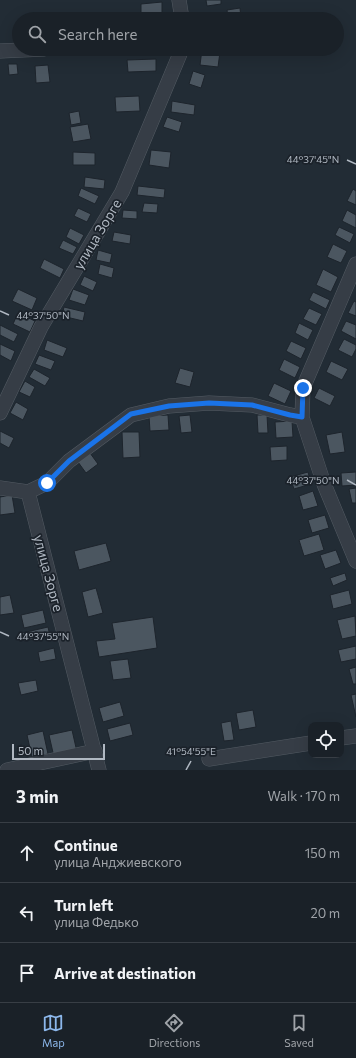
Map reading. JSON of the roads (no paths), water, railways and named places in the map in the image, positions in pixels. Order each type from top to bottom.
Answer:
[{"type":"street","points":[[179,0],[181,12]]},
{"type":"street","points":[[0,51],[12,50]]},
{"type":"street","name":"улица Зорге","points":[[0,413],[41,327],[122,192],[179,56]]},
{"type":"street","points":[[356,264],[303,388],[296,416],[356,561]]},
{"type":"street","points":[[0,488],[28,492],[47,483],[69,461],[131,414],[169,406],[209,403],[252,405],[296,416]]},
{"type":"street","name":"улица Зорге","points":[[28,492],[100,770]]},
{"type":"street","points":[[344,738],[356,736]]},
{"type":"street","points":[[209,760],[308,744]]},
{"type":"street","points":[[8,770],[95,751]]}]
